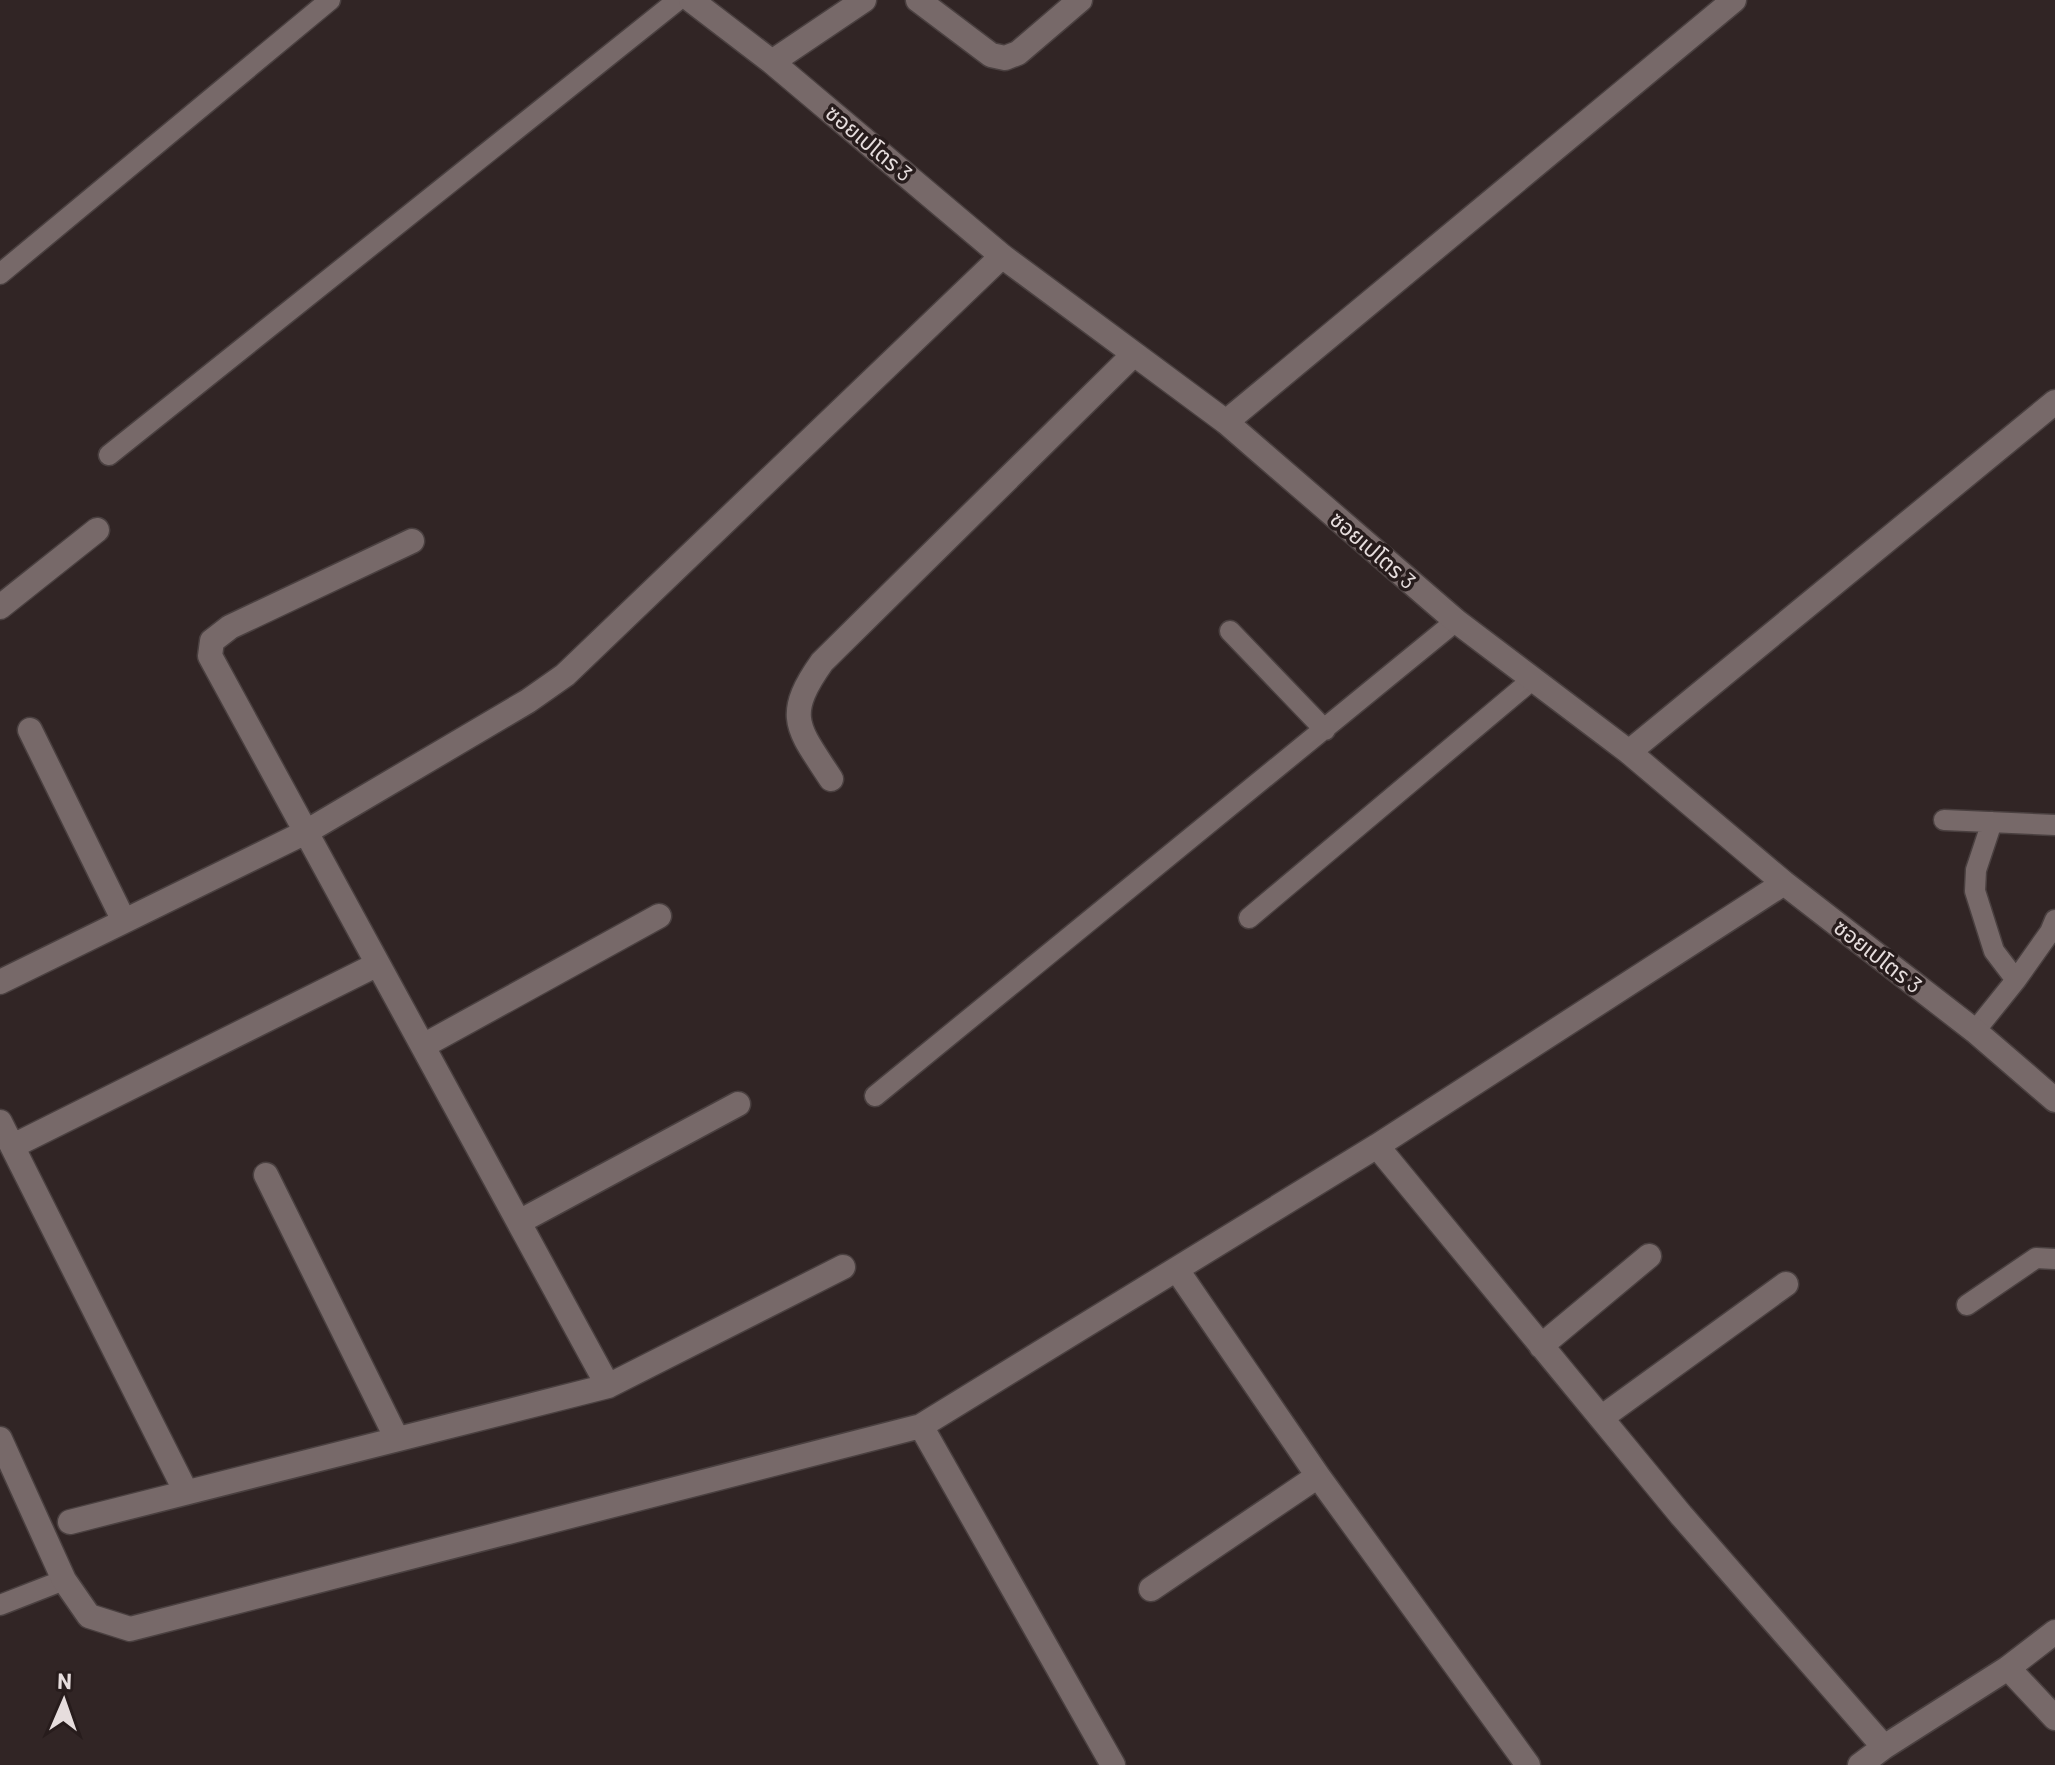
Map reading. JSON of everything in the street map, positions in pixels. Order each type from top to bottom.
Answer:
[{"type":"street","name":"ซอยเปโตร 3","points":[[691,0],[772,62],[1002,256],[1226,422],[1456,621],[1629,752],[1784,883],[1975,1031],[2055,1100]]},
{"type":"street","points":[[772,62],[864,0]]},
{"type":"street","points":[[918,0],[991,55],[1005,58],[1018,53],[1080,0]]},
{"type":"street","points":[[1226,422],[1734,0]]},
{"type":"street","points":[[0,982],[306,832],[528,701],[565,675],[1002,256]]},
{"type":"street","points":[[831,779],[799,730],[797,711],[807,682],[822,662],[1133,355]]},
{"type":"street","points":[[1629,752],[2055,402]]},
{"type":"street","points":[[0,607],[97,530]]},
{"type":"street","points":[[412,541],[230,627],[212,641],[210,656],[608,1386]]},
{"type":"street","points":[[30,730],[124,921]]},
{"type":"street","points":[[0,1439],[64,1580],[89,1616],[130,1629],[921,1426],[1377,1146],[1784,883]]},
{"type":"street","points":[[423,1046],[659,916]]},
{"type":"street","points":[[13,1146],[378,964]]},
{"type":"street","points":[[519,1222],[738,1104]]},
{"type":"street","points":[[0,1122],[186,1492]]},
{"type":"street","points":[[1377,1146],[1681,1515],[1884,1747]]},
{"type":"street","points":[[266,1175],[397,1439]]},
{"type":"street","points":[[1541,1346],[1649,1256]]},
{"type":"street","points":[[70,1522],[608,1386],[843,1267]]},
{"type":"street","points":[[1177,1270],[1318,1476],[1528,1765]]},
{"type":"street","points":[[1601,1418],[1786,1284]]},
{"type":"street","points":[[921,1426],[1113,1765]]},
{"type":"street","points":[[1151,1589],[1318,1476]]},
{"type":"street","points":[[1860,1765],[2008,1668],[2055,1632]]},
{"type":"street","points":[[2008,1668],[2055,1718]]},
{"type":"lane","points":[[0,274],[330,0]]},
{"type":"lane","points":[[109,455],[678,0]]},
{"type":"lane","points":[[875,1096],[1456,621]]},
{"type":"lane","points":[[1230,631],[1325,730]]},
{"type":"lane","points":[[1249,918],[1533,679]]},
{"type":"lane","points":[[1944,820],[2055,825]]},
{"type":"lane","points":[[1992,822],[1976,870],[1975,891],[1994,951],[2016,980]]},
{"type":"lane","points":[[1975,1031],[2016,980],[2055,920]]},
{"type":"lane","points":[[1967,1305],[2036,1258],[2055,1259]]},
{"type":"lane","points":[[0,1605],[64,1580]]}]
